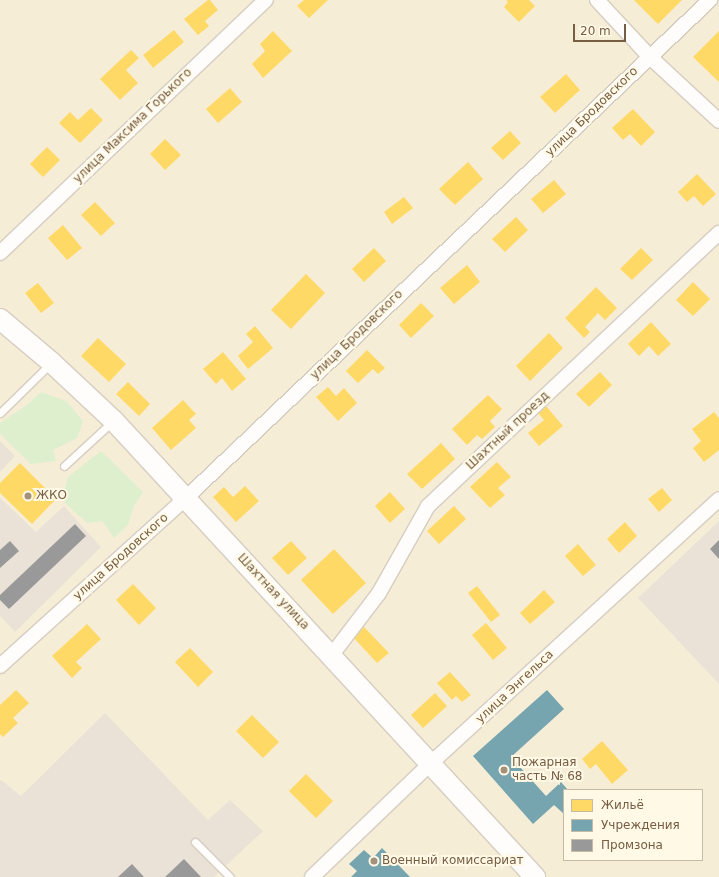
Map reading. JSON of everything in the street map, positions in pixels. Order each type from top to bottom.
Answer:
[{"type":"main road","name":"Шахтная улица","points":[[0,319],[51,362],[114,421],[535,877]]},
{"type":"street","name":"улица Максима Горького","points":[[0,253],[266,0]]},
{"type":"street","points":[[597,0],[650,57],[719,121]]},
{"type":"street","name":"улица Бродовского","points":[[0,666],[186,498],[710,0]]},
{"type":"street","name":"Шахтный проезд","points":[[331,656],[379,592],[428,506],[719,233]]},
{"type":"street","name":"улица Энгельса","points":[[312,877],[430,764],[719,499]]},
{"type":"lane","points":[[0,413],[51,362]]},
{"type":"lane","points":[[64,466],[114,421]]},
{"type":"lane","points":[[195,842],[230,877]]},
{"type":"shaded area","points":[[0,0],[719,0],[719,877],[0,877]]},
{"type":"shaded area","points":[[0,441],[15,456],[0,472]]},
{"type":"shaded area","name":"ЖКО","points":[[0,498],[36,532],[64,506],[101,547],[15,632],[0,616]]},
{"type":"shaded area","points":[[719,521],[719,684],[638,598]]},
{"type":"shaded area","points":[[105,713],[208,820],[230,800],[263,831],[214,877],[0,877],[0,781],[1,780],[21,796]]},
{"type":"green space","points":[[41,392],[66,401],[83,421],[77,438],[53,450],[56,461],[31,464],[0,433],[0,423],[27,405]]},
{"type":"green space","points":[[101,451],[143,492],[134,506],[128,525],[114,538],[102,521],[87,523],[62,500],[68,477]]},
{"type":"building: Жильё","points":[[210,0],[218,10],[205,21],[209,26],[198,35],[184,19]]},
{"type":"building: Жильё","points":[[304,0],[328,0],[309,18],[297,6]]},
{"type":"building: Жильё","points":[[506,0],[529,0],[535,6],[519,22],[504,7],[508,2]]},
{"type":"building: Жильё","points":[[634,0],[682,0],[658,24]]},
{"type":"building: Жильё","points":[[174,30],[184,42],[153,68],[143,55]]},
{"type":"building: Жильё","points":[[273,31],[292,51],[263,78],[252,64],[265,51],[260,44]]},
{"type":"building: Жильё","points":[[719,31],[719,82],[693,57]]},
{"type":"building: Жильё","points":[[131,50],[139,58],[126,70],[138,83],[120,100],[100,79]]},
{"type":"building: Жильё","points":[[566,74],[580,90],[555,113],[540,97]]},
{"type":"building: Жильё","points":[[230,88],[242,102],[218,123],[206,109]]},
{"type":"building: Жильё","points":[[91,108],[103,120],[80,143],[59,123],[70,112],[78,120]]},
{"type":"building: Жильё","points":[[633,109],[655,132],[641,146],[630,134],[623,140],[612,128]]},
{"type":"building: Жильё","points":[[510,131],[521,143],[503,160],[491,148]]},
{"type":"building: Жильё","points":[[165,139],[181,155],[165,170],[150,154]]},
{"type":"building: Жильё","points":[[47,147],[60,160],[43,177],[30,164]]},
{"type":"building: Жильё","points":[[468,162],[483,179],[455,205],[439,189]]},
{"type":"building: Жильё","points":[[697,174],[716,194],[703,206],[694,196],[687,202],[678,192]]},
{"type":"building: Жильё","points":[[554,180],[566,194],[543,213],[531,199]]},
{"type":"building: Жильё","points":[[404,197],[413,208],[392,224],[384,212]]},
{"type":"building: Жильё","points":[[95,202],[115,223],[101,236],[81,215]]},
{"type":"building: Жильё","points":[[516,217],[528,230],[505,252],[492,239]]},
{"type":"building: Жильё","points":[[63,225],[82,248],[67,260],[48,238]]},
{"type":"building: Жильё","points":[[374,248],[386,261],[364,282],[352,269]]},
{"type":"building: Жильё","points":[[641,248],[653,260],[632,280],[620,269]]},
{"type":"building: Жильё","points":[[467,265],[480,282],[454,304],[440,288]]},
{"type":"building: Жильё","points":[[306,274],[325,293],[291,329],[271,310]]},
{"type":"building: Жильё","points":[[693,282],[710,299],[693,316],[676,300]]},
{"type":"building: Жильё","points":[[38,283],[54,303],[41,313],[25,293]]},
{"type":"building: Жильё","points":[[596,287],[617,308],[605,320],[598,313],[585,327],[590,332],[584,338],[565,318]]},
{"type":"building: Жильё","points":[[421,303],[434,316],[411,338],[399,325]]},
{"type":"building: Жильё","points":[[651,322],[671,344],[658,356],[649,346],[639,356],[628,344]]},
{"type":"building: Жильё","points":[[255,326],[273,348],[248,369],[238,356],[253,342],[246,334]]},
{"type":"building: Жильё","points":[[549,333],[563,348],[530,381],[516,366]]},
{"type":"building: Жильё","points":[[98,338],[126,364],[109,382],[81,356]]},
{"type":"building: Жильё","points":[[367,350],[385,368],[378,374],[373,369],[358,383],[346,371]]},
{"type":"building: Жильё","points":[[223,352],[246,379],[232,391],[222,378],[216,384],[203,369]]},
{"type":"building: Жильё","points":[[600,372],[612,385],[589,407],[576,394]]},
{"type":"building: Жильё","points":[[128,382],[150,404],[139,416],[116,394]]},
{"type":"building: Жильё","points":[[328,387],[336,396],[344,388],[357,403],[338,421],[316,397]]},
{"type":"building: Жильё","points":[[488,395],[502,409],[490,421],[495,427],[482,439],[477,435],[467,445],[452,429]]},
{"type":"building: Жильё","points":[[183,400],[196,414],[189,420],[196,428],[171,450],[152,428]]},
{"type":"building: Жильё","points":[[546,406],[563,426],[539,446],[528,433],[544,420],[538,413]]},
{"type":"building: Жильё","points":[[714,412],[719,418],[719,450],[704,462],[693,448],[701,441],[692,429]]},
{"type":"building: Жильё","points":[[441,443],[455,459],[422,489],[407,474]]},
{"type":"building: Жильё","points":[[497,462],[511,477],[498,488],[505,495],[490,508],[470,487]]},
{"type":"building: Жильё","name":"ЖКО","points":[[20,463],[56,499],[32,524],[0,493],[0,483]]},
{"type":"building: Жильё","points":[[245,486],[259,501],[236,522],[213,497],[224,487],[233,497]]},
{"type":"building: Жильё","points":[[662,488],[672,500],[659,512],[648,499]]},
{"type":"building: Жильё","points":[[390,492],[405,509],[390,523],[375,506]]},
{"type":"building: Жильё","points":[[454,506],[466,519],[439,544],[427,531]]},
{"type":"building: Жильё","points":[[625,522],[637,536],[619,553],[607,539]]},
{"type":"building: Жильё","points":[[291,541],[307,558],[288,575],[272,558]]},
{"type":"building: Жильё","points":[[578,544],[596,565],[583,576],[565,556]]},
{"type":"building: Жильё","points":[[334,549],[366,583],[333,614],[301,580]]},
{"type":"building: Жильё","points":[[133,584],[156,608],[139,625],[116,600]]},
{"type":"building: Жильё","points":[[477,586],[500,615],[491,622],[468,593]]},
{"type":"building: Жильё","points":[[544,590],[555,602],[530,624],[520,613]]},
{"type":"building: Жильё","points":[[486,623],[507,648],[493,660],[472,635]]},
{"type":"building: Жильё","points":[[87,624],[101,639],[76,662],[82,668],[72,678],[52,656]]},
{"type":"building: Жильё","points":[[364,627],[389,653],[377,663],[353,637]]},
{"type":"building: Жильё","points":[[190,648],[213,672],[198,687],[175,662]]},
{"type":"building: Жильё","points":[[450,672],[471,695],[462,702],[456,696],[452,700],[437,683]]},
{"type":"building: Жильё","points":[[16,690],[29,703],[13,718],[18,723],[3,737],[0,734],[0,705]]},
{"type":"building: Жильё","points":[[435,693],[447,706],[423,728],[411,715]]},
{"type":"building: Жильё","points":[[252,715],[279,742],[263,758],[236,731]]},
{"type":"building: Жильё","points":[[602,741],[628,770],[612,784],[596,764],[590,769],[582,759]]},
{"type":"building: Жильё","points":[[306,774],[333,801],[316,818],[289,791]]},
{"type":"building: Учреждения","name":"Пожарная часть № 68","points":[[547,690],[564,709],[511,757],[546,796],[561,782],[567,789],[563,789],[563,813],[554,805],[533,824],[473,756]]},
{"type":"building: Учреждения","name":"Военный комиссариат","points":[[382,848],[410,877],[351,877],[357,871],[349,864],[364,850],[373,858]]},
{"type":"building: Промзона","points":[[75,524],[86,536],[9,609],[0,600],[0,595]]},
{"type":"building: Промзона","points":[[719,540],[719,559],[710,549]]},
{"type":"building: Промзона","points":[[10,541],[19,551],[0,568],[0,550]]},
{"type":"building: Промзона","points":[[184,859],[201,877],[165,877]]},
{"type":"building: Промзона","points":[[132,864],[144,877],[118,877]]},
{"type":"place","name":"ЖКО","points":[[28,496]]},
{"type":"place","name":"Пожарная часть № 68","points":[[504,770]]},
{"type":"place","name":"Военный комиссариат","points":[[374,861]]}]
